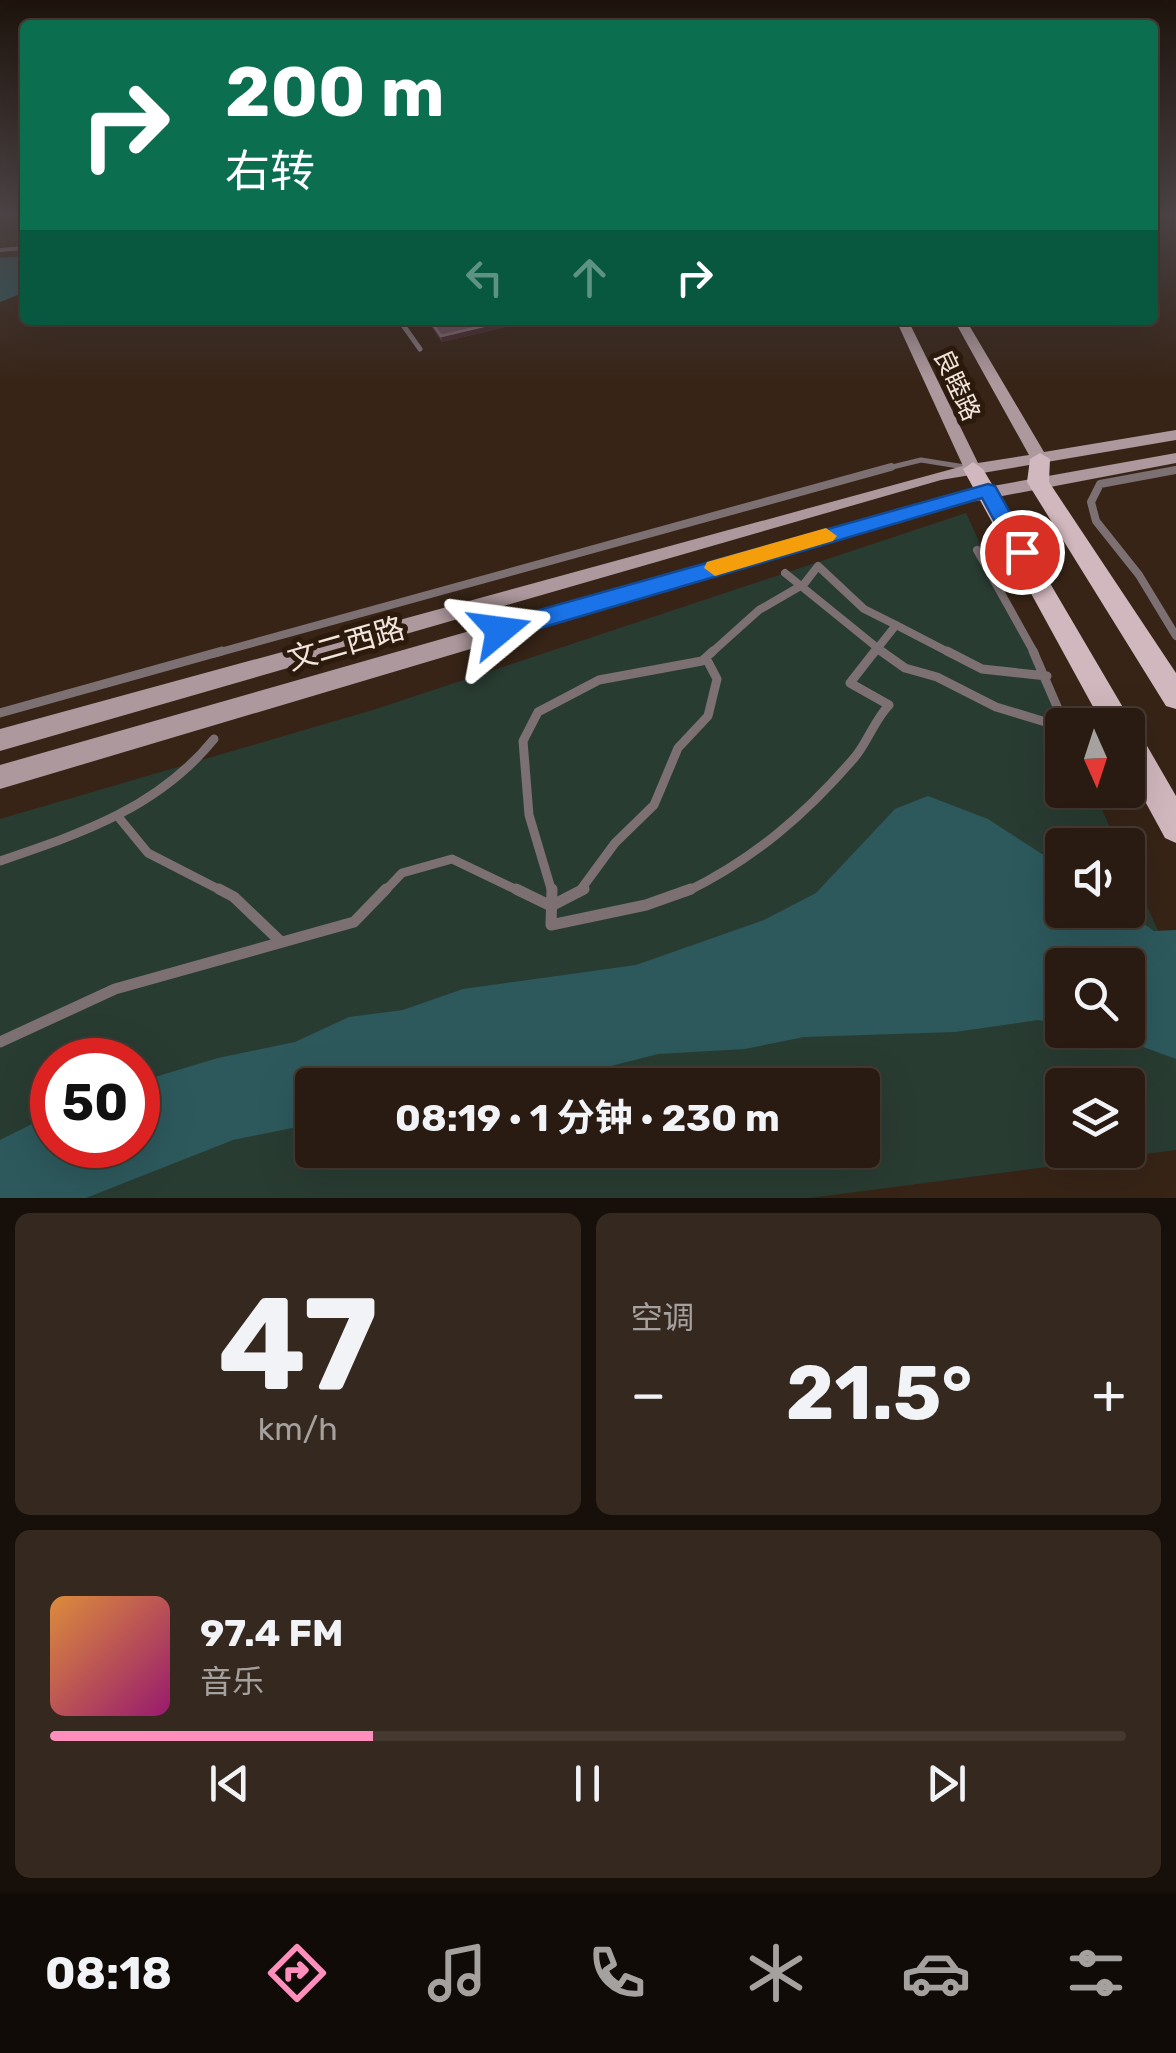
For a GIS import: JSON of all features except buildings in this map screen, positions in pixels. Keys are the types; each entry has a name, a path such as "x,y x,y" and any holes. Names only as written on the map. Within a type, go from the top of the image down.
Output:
{"main road":[{"name":"良睦路","path":"904,325 981,480"},
{"name":"良睦路","path":"963,325 1039,470"},
{"name":"文二西路","path":"0,740 981,480 1039,470 1176,435"},
{"name":"文二西路","path":"1039,470 1176,458"},
{"path":"1039,470 1176,697"},
{"name":"文二西路","path":"0,777 981,480"},
{"path":"981,480 1108,708"},
{"path":"1145,772 1176,828"}],"lane":[{"path":"403,325 420,349"},
{"path":"0,713 920,460 981,480"},
{"path":"1176,470 1100,484 1091,502 1096,521 1139,576 1176,636"},
{"path":"977,550 1047,676 1058,708"},
{"path":"896,625 850,683 889,705 870,724 860,752 796,819 740,868 629,914 550,925 552,884 529,815 523,742 538,712 599,680 706,658 759,610 800,586 818,566 864,609 896,625 982,669 1047,676"},
{"path":"786,573 905,668 937,677 996,708 1045,721"},
{"path":"551,906 582,890 615,843 654,805 678,748 708,716 717,679 706,658"},
{"path":"0,861 120,819 172,783 214,739"},
{"path":"120,819 148,853 234,897 280,941"},
{"path":"0,1042 115,988 354,922 402,873 452,859 551,906"}],"green space":[{"path":"966,513 1055,708 1045,708 1045,808 1101,808 1110,828 1045,828 1045,928 1145,928 1145,902 1176,970 1176,1150 1145,1154 1145,1068 1045,1068 1045,1167 810,1198 0,1198 0,819 376,709"}],"water":[{"path":"0,272 20,272 20,294 0,302"},
{"path":"928,796 988,819 1045,856 1045,928 1145,928 1145,925 1154,931 1176,930 1176,1059 1145,1048 1145,948 1045,948 1045,1021 955,1032 804,1037 745,1049 658,1054 603,1068 295,1068 295,1127 233,1140 86,1198 0,1198 0,1140 30,1125 30,1168 160,1168 160,1075 295,1042 349,1017 403,1010 463,989 636,965 764,920 816,893 895,809"}],"slow traffic":[{"path":"715,568 826,536"}],"route":[{"path":"500,630 988,490 1022,552"}]}
